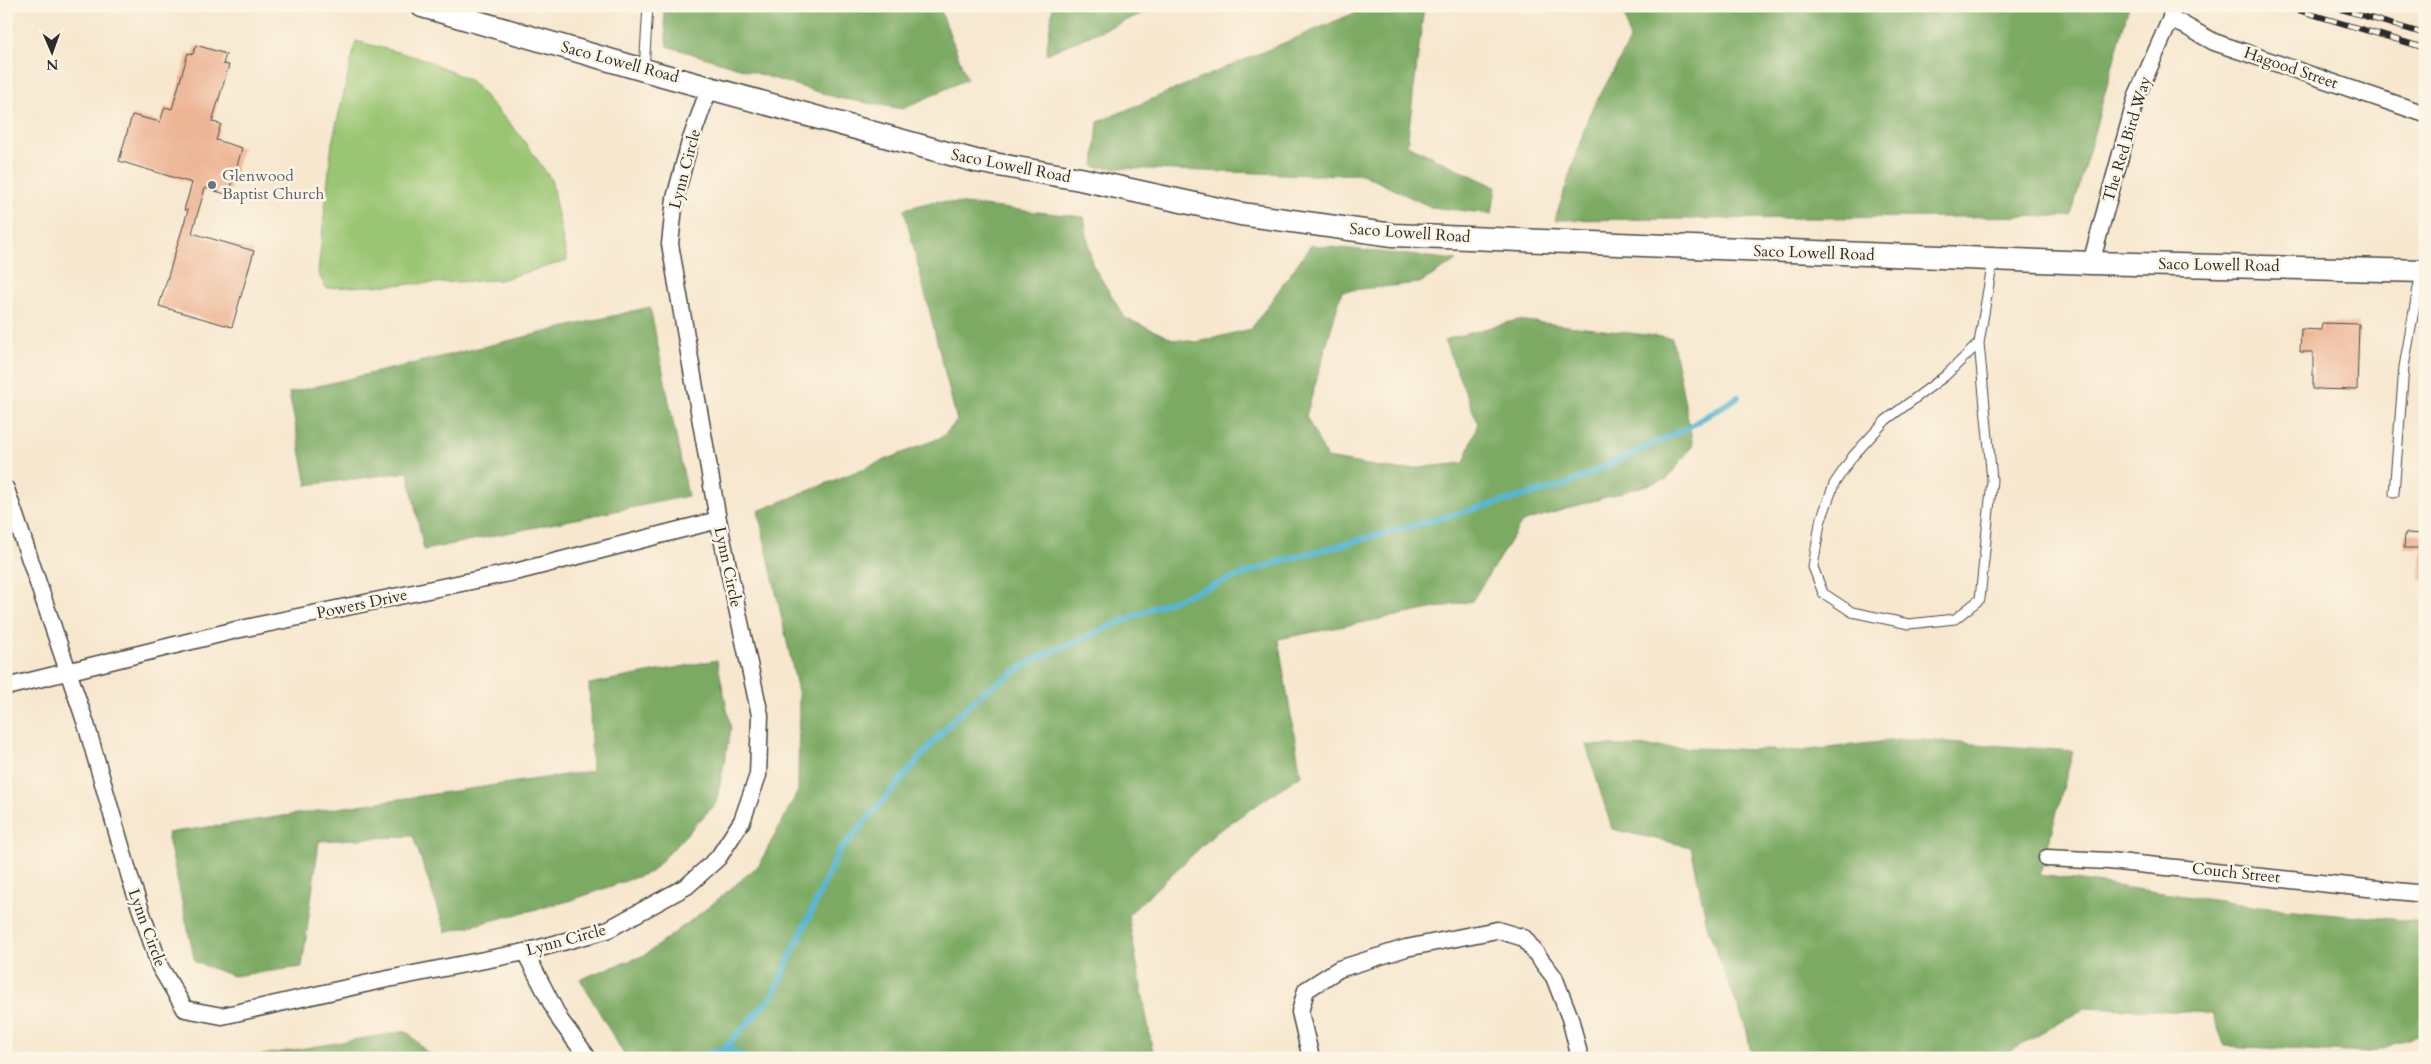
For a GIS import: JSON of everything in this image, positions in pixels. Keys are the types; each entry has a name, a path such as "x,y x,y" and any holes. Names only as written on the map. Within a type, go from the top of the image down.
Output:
{"street":[{"name":"Saco Lowell Road","path":"422,6 644,70 710,86 976,160 1080,179 1240,214 1393,235 1993,260 2423,271"},
{"name":"Hagood Street","path":"2172,12 2214,42 2425,114"},
{"name":"The Red Bird Way","path":"2091,263 2137,95 2172,12"},
{"name":"Lynn Circle","path":"6,489 86,724 131,881 160,967 185,1009 222,1016 378,981 525,952 607,930 687,886 718,858 742,821 758,775 760,715 718,520 670,244 674,198 690,142 710,86"},
{"name":"Powers Drive","path":"6,687 236,630 519,571 718,520"},
{"name":"Couch Street","path":"2047,858 2128,862 2425,894"},
{"path":"1312,1058 1300,1012 1306,990 1339,969 1406,948 1497,930 1524,938 1554,977 1570,1018 1580,1058"},
{"path":"525,952 560,1020 588,1058"}],"lane":[{"path":"644,70 648,6"},
{"path":"1979,343 1945,376 1886,420 1852,456 1834,484 1820,523 1813,567 1823,593 1852,612 1910,624 1955,619 1980,599 1992,480 1979,343 1993,260"},
{"path":"2394,493 2404,367 2423,271"}],"green space":[{"path":"663,6 939,6 967,79 903,109 838,98 667,46"},
{"path":"1053,6 1160,6 1046,54"},
{"path":"1371,6 1424,6 1407,145 1496,187 1492,214 1431,207 1362,174 1312,175 1094,167 1098,122"},
{"path":"1623,6 2129,6 2071,216 1555,220 1589,115 1630,41"},
{"path":"356,41 424,59 471,81 519,134 551,179 567,261 499,280 326,288 318,273 332,143"},
{"path":"936,201 1084,217 1092,264 1125,318 1173,339 1197,342 1251,329 1311,245 1457,260 1420,283 1342,291 1306,416 1327,458 1398,470 1464,463 1478,423 1444,340 1517,320 1672,338 1693,445 1667,479 1522,522 1472,601 1278,639 1301,775 1217,832 1128,915 1154,1058 626,1058 580,979 645,955 710,906 759,865 798,791 799,696 758,511 942,437 957,421 904,209"},
{"path":"650,307 688,496 424,550 408,472 307,485 289,393"},
{"path":"717,660 731,729 716,803 651,872 569,901 446,932 413,836 319,841 302,967 233,976 195,962 167,833 592,771 589,684"},
{"path":"1906,739 2073,751 2040,875 2260,907 2425,922 2425,1033 2368,1053 2225,1046 2212,1013 2087,1007 1999,1058 1752,1058 1746,1028 1708,929 1691,847 1612,829 1586,745 1801,751"},
{"path":"407,1031 432,1058 246,1058"}],"building":[{"name":"Glenwood Baptist Church","path":"196,45 226,54 223,64 229,65 212,122 221,124 216,140 242,148 229,195 205,188 192,233 254,251 232,327 159,306 188,210 184,210 192,183 119,161 132,115 160,122 165,107 172,109 188,53 193,54"},
{"path":"2322,323 2359,324 2357,390 2313,389 2313,352 2300,352 2301,329 2321,330"},
{"path":"2405,533 2425,534 2425,580 2420,580 2422,548 2404,548"}],"waterway":[{"path":"695,1058 726,1047 773,995 838,853 951,722 983,692 1035,659 1160,605 1277,562 1568,484 1687,428 1738,397"},
{"path":"726,1047 746,1058"}],"railway":[{"path":"2284,6 2425,48"},
{"path":"2330,6 2425,34"}],"place":[{"name":"Glenwood Baptist Church","path":"212,185"}]}
